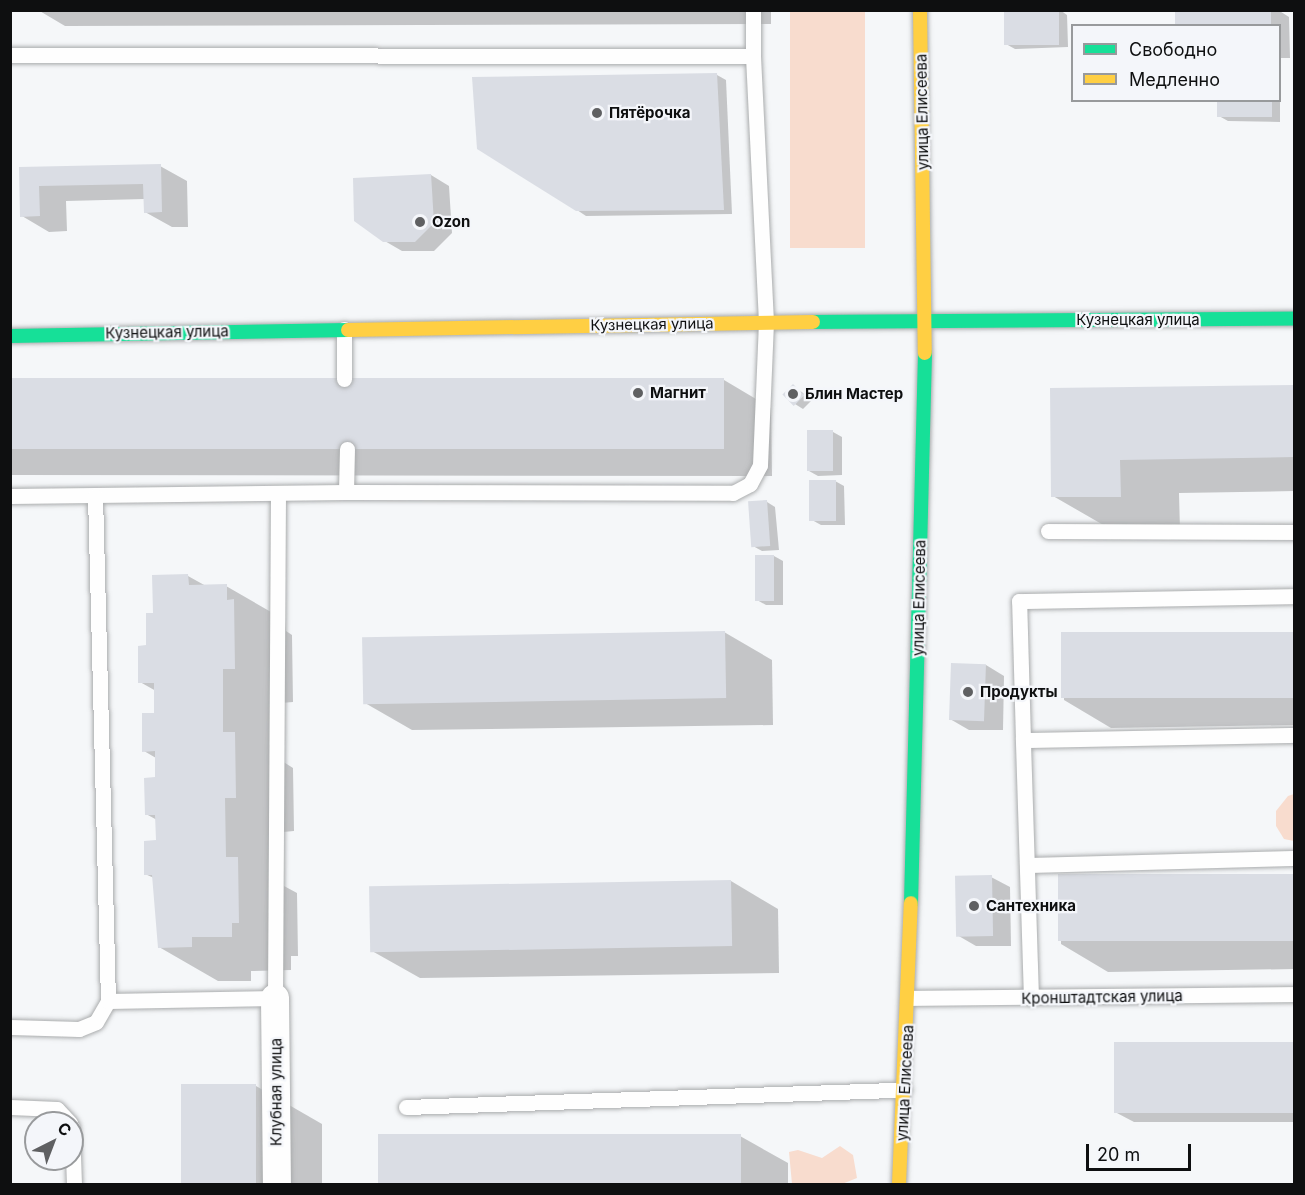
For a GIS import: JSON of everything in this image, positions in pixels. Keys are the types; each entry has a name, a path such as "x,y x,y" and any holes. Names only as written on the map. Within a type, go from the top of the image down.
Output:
{"street":[{"name":"улица Елисеева","path":"899,1185 909,998 926,320 920,10"},
{"name":"Кузнецкая улица","path":"10,336 766,322 1294,319"},
{"name":"Клубная улица","path":"275,999 277,1185"}],"lane":[{"path":"10,496 345,492 733,493 750,484 760,465 766,322 753,56 753,10"},
{"path":"10,55 753,56"},
{"path":"344,329 344,379"},
{"path":"345,492 347,449"},
{"path":"108,1001 275,999 278,493"},
{"path":"10,1027 79,1029 96,1022 108,1001 95,496"},
{"path":"1048,531 1294,532"},
{"path":"1031,998 1019,601 1294,596"},
{"path":"1023,740 1294,735"},
{"path":"1027,865 1294,858"},
{"name":"Кронштадтская улица","path":"909,998 1294,994"},
{"path":"406,1107 904,1090"},
{"path":"10,1107 57,1109 59,1111"}],"shaded area":[{"path":"790,11 865,11 865,248 790,248"},
{"path":"1294,794 1294,841 1284,839 1276,826 1276,811 1288,796"},
{"path":"840,1146 853,1155 857,1178 842,1184 792,1184 789,1152 798,1150 822,1158"}],"building":[{"path":"1004,10 1059,10 1059,45 1004,45"},
{"path":"1175,10 1271,10 1271,24 1175,24"},
{"name":"Пятёрочка","path":"717,73 724,210 576,211 477,149 472,77"},
{"path":"1217,102 1272,102 1272,117 1217,117"},
{"path":"161,164 162,212 144,213 143,184 39,186 40,216 20,217 19,167"},
{"path":"431,174 434,223 415,242 383,242 354,221 353,178"},
{"path":"10,378 724,378 724,449 10,449"},
{"path":"793,384 804,395 794,406 782,395"},
{"path":"1294,385 1294,457 1120,460 1121,497 1051,497 1050,388"},
{"path":"807,430 833,430 833,471 807,471"},
{"path":"809,480 836,480 836,521 809,521"},
{"path":"767,500 770,546 751,547 748,501"},
{"path":"755,555 774,555 774,601 755,601"},
{"path":"188,574 189,585 227,584 227,600 234,599 235,669 223,669 223,732 235,732 236,798 225,798 226,857 238,857 239,923 232,923 232,937 192,937 192,947 158,948 152,875 144,875 144,841 156,840 155,815 145,815 144,778 155,777 155,751 142,752 142,713 154,713 154,683 138,683 138,646 146,645 146,613 153,613 152,575"},
{"path":"725,631 726,698 363,704 362,637"},
{"path":"1061,632 1294,632 1294,698 1061,698"},
{"name":"Продукты","path":"951,663 986,664 984,721 949,720"},
{"path":"1058,874 1294,874 1294,941 1058,941"},
{"name":"Сантехника","path":"992,875 993,936 956,937 955,876"},
{"path":"731,880 732,946 370,952 369,886"},
{"path":"1114,1042 1294,1042 1294,1113 1114,1113"},
{"path":"181,1084 256,1084 256,1184 181,1184"},
{"path":"378,1134 741,1134 741,1184 378,1184"}],"traffic: fast":[{"path":"813,322 1294,319"},
{"path":"10,336 348,330"},
{"path":"911,903 925,353"}],"traffic: slow":[{"path":"920,10 925,353"},
{"path":"348,330 813,322"},
{"path":"899,1184 911,903"}],"place":[{"name":"Пятёрочка","path":"597,113"},
{"name":"Ozon","path":"420,222"},
{"name":"Магнит","path":"638,393"},
{"name":"Блин Мастер","path":"793,394"},
{"name":"Продукты","path":"968,692"},
{"name":"Сантехника","path":"974,906"}]}
